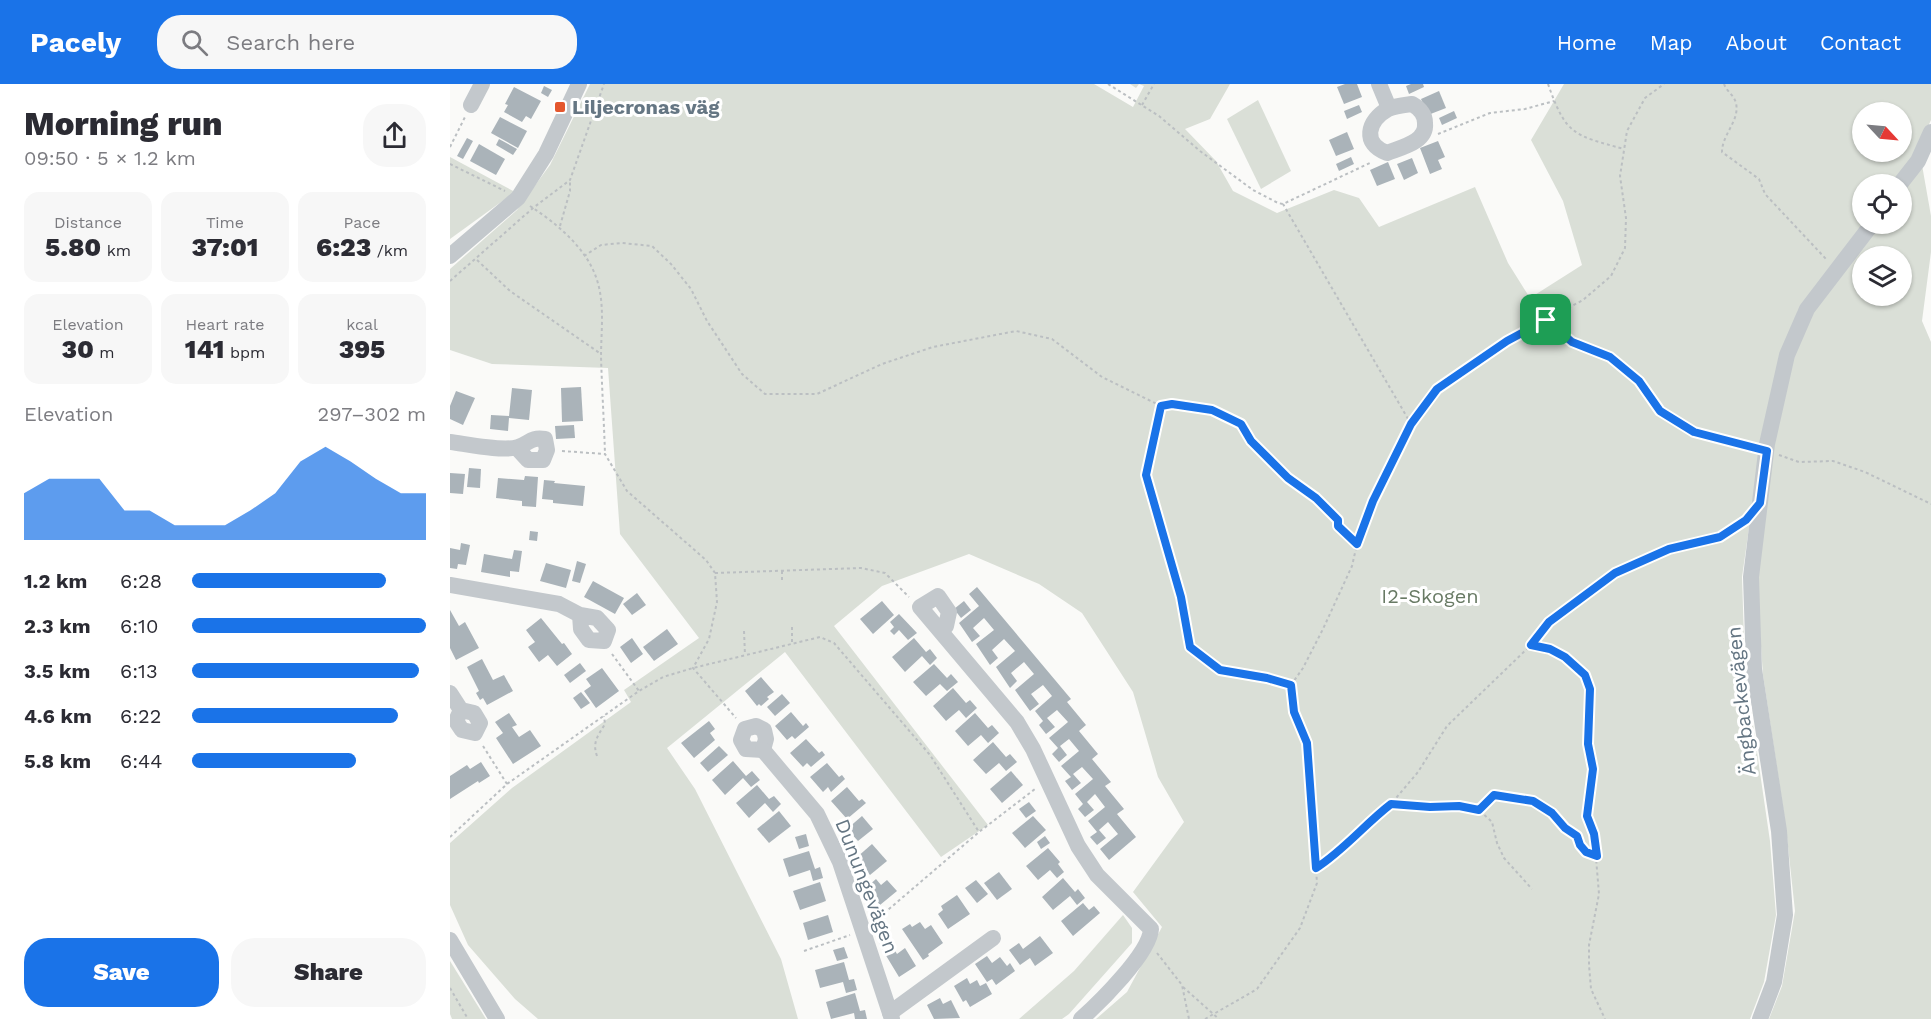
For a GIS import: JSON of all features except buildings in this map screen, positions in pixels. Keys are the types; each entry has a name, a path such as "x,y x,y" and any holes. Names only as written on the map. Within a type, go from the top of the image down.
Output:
{"street":[{"path":"471,105 482,84"},
{"path":"450,256 518,198 546,154 579,84"},
{"path":"1379,84 1389,108"},
{"path":"1412,104 1418,107 1425,117 1425,132 1421,138 1387,153 1377,148 1370,137 1375,121 1389,108 1412,104"},
{"path":"1908,174 1918,161 1931,132"},
{"name":"Ängbackevägen","path":"1760,1019 1774,982 1785,915 1779,831 1754,669 1751,577 1760,503 1767,451 1787,355 1807,309 1864,234"},
{"path":"450,442 482,447 517,448 534,438 545,439 547,450"},
{"path":"450,585 560,604 579,615 597,618 608,630 604,641"},
{"path":"920,608 1017,722 1033,748 1078,846 1097,875 1150,929 1151,933 1145,945 1126,973 1081,1019"},
{"path":"450,693 461,710 474,713 480,723 475,733"},
{"name":"Dunungevägen","path":"745,729 756,726 764,730 766,739 763,750 817,814 840,862 891,1016"},
{"path":"891,1016 993,938"},
{"path":"450,940 497,1019"}],"path":[{"path":"560,226 570,191 570,180 604,84"},
{"path":"1108,84 1159,117 1253,190 1283,204 1411,424"},
{"path":"1142,105 1154,84"},
{"path":"1548,84 1561,117 1570,129 1592,140 1624,150"},
{"path":"1205,1019 1257,989 1300,928 1317,883 1307,743 1294,712 1291,685 1303,668 1348,577 1373,501 1411,424 1437,389 1507,341 1583,300 1611,276 1625,248 1626,218 1620,176 1627,131 1645,98 1664,84"},
{"path":"1724,84 1727,92 1734,96 1737,106 1734,120 1722,142 1722,152 1759,179 1765,194 1812,246 1837,269"},
{"path":"1421,138 1433,136 1490,113 1525,109 1554,101"},
{"path":"450,147 471,105"},
{"path":"580,110 592,116"},
{"path":"1283,204 1387,153"},
{"path":"450,164 518,198 560,226 584,256 597,280 603,332 601,354 605,454 627,491 706,560 715,573 717,602 709,639 693,668"},
{"path":"450,281 533,208 570,180"},
{"path":"584,256 601,246 612,244 652,246 671,264 691,289 707,321 742,374 765,394 817,394 882,364 933,347 1016,331 1052,339 1102,377 1161,406 1172,404 1212,410 1241,424 1251,441 1288,478 1316,498 1338,520 1338,526 1357,544"},
{"path":"477,259 510,291 601,354"},
{"path":"1546,320 1572,342 1610,357 1639,381 1660,411 1694,432 1799,462 1833,460 1865,472 1931,504"},
{"path":"1161,406 1146,475 1181,597 1190,647 1220,670 1267,678 1291,685"},
{"path":"547,450 605,454"},
{"path":"1316,868 1329,860 1368,822 1391,804 1418,772 1447,726 1531,645 1549,622 1615,573 1669,549 1720,537 1746,520 1760,503"},
{"path":"715,573 861,568 885,573 920,608"},
{"path":"782,571 782,583"},
{"path":"792,627 792,644"},
{"path":"744,631 745,655"},
{"path":"450,837 507,784 639,691 663,677 820,637 834,643 930,755 979,832"},
{"path":"604,641 639,691"},
{"path":"1531,645 1550,649 1565,657 1585,675 1590,689 1588,744 1593,769 1587,816 1594,834 1599,894 1589,945 1589,965 1591,989 1605,1019"},
{"path":"693,668 745,729"},
{"path":"597,756 594,747 595,739 605,724 604,716"},
{"path":"475,733 507,784"},
{"path":"804,951 864,931 979,832 1047,779"},
{"path":"1479,810 1494,795 1533,801 1552,813 1565,828 1577,836 1586,852 1597,856"},
{"path":"1391,804 1430,807 1459,806 1479,810 1492,822 1497,843 1504,858 1532,889"},
{"path":"1145,945 1166,964 1182,985 1219,1019"},
{"path":"1182,985 1190,1019"},
{"path":"450,988 468,1019"}],"green space":[{"name":"I2-Skogen","path":"590,84 1094,84 1133,107 1144,86 1139,84 1230,84 1210,119 1185,129 1216,161 1233,191 1277,213 1334,190 1359,198 1379,227 1475,187 1508,263 1530,298 1582,265 1563,201 1531,140 1564,84 1931,84 1931,120 1912,160 1912,102 1852,102 1852,162 1910,162 1901,174 1852,174 1852,234 1855,234 1798,310 1760,451 1742,577 1745,670 1770,841 1776,915 1764,982 1750,1019 1096,1019 1127,992 1162,927 1133,892 1184,822 1158,777 1133,692 1082,613 1039,584 969,554 882,586 834,626 988,825 941,857 785,652 667,748 695,789 781,959 798,1019 538,1019 515,999 468,945 450,905 450,843 512,788 631,702 624,690 699,638 620,534 608,368 492,364 450,350 450,269 517,210 550,165"},
{"path":"1258,100 1291,171 1261,189 1227,119"},
{"path":"450,157 515,192 450,239"},
{"path":"1922,165 1931,216 1931,252 1922,321 1931,342 1931,1019 1769,1019 1782,986 1795,911 1786,828 1763,675 1756,575 1769,457 1791,363 1813,310 1852,258 1852,306 1912,306 1912,246 1861,246 1870,234 1912,234 1912,178"},
{"path":"1123,915 1132,928 1132,943 1069,1014 1062,1019 1019,1019 1074,971"},
{"path":"450,961 486,1019 452,1019 450,1014"}],"place":[{"name":"Liljecronas väg","path":"560,107"}],"route":[{"path":"1546,320 1572,342 1610,357 1639,381 1660,411 1694,432 1767,451 1760,503 1746,520 1720,537 1669,549 1615,573 1549,622 1531,645 1550,649 1565,657 1585,675 1590,689 1588,744 1593,769 1587,816 1594,834 1597,856 1586,852 1577,836 1565,828 1552,813 1533,801 1494,795 1479,810 1459,806 1430,807 1391,804 1368,822 1329,860 1316,868 1307,743 1294,712 1291,685 1267,678 1220,670 1190,647 1181,597 1146,475 1161,406 1172,404 1212,410 1241,424 1251,441 1288,478 1316,498 1338,520 1338,526 1357,544 1373,501 1396,453 1411,424 1437,389 1507,341 1546,320"}]}
